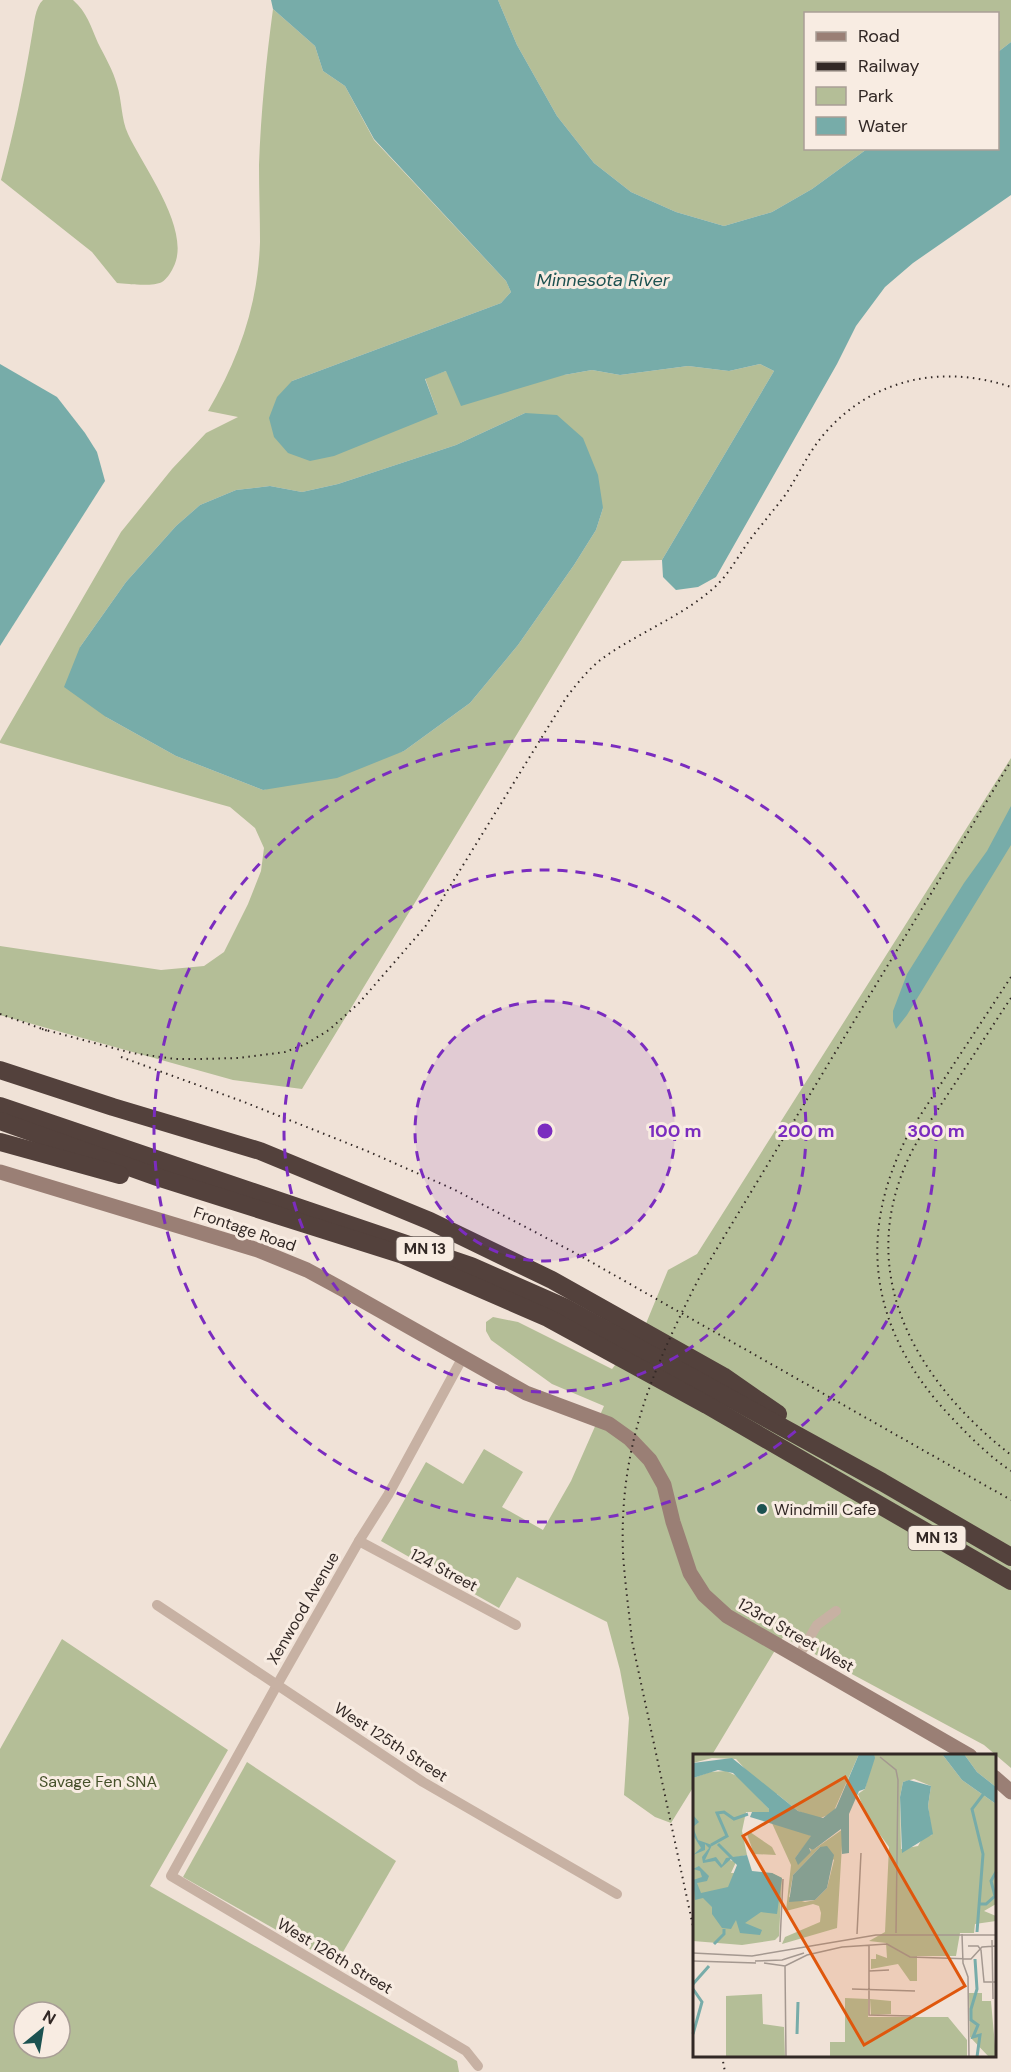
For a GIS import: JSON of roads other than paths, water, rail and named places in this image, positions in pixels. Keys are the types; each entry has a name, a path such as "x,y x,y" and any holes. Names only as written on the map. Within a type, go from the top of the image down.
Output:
{"highway":[{"path":"0,1070 113,1107 261,1151 430,1221 552,1280 723,1376 754,1395 824,1450"},
{"name":"MN 13","path":"0,1106 471,1266 564,1307 824,1450 1011,1557"},
{"name":"MN 13","path":"0,1121 160,1178 403,1254 548,1318 707,1405 1011,1581"},
{"path":"0,1142 123,1176 208,1193"}],"street":[{"name":"Frontage Road","path":"0,1172 258,1250 307,1270 463,1357"},
{"name":"Xenwood Avenue","path":"171,1876 358,1541 388,1495 463,1357"},
{"name":"123rd Street West","path":"463,1357 526,1393 609,1424 630,1439 650,1460 664,1485 673,1522 690,1573 704,1595 727,1616 968,1754"},
{"name":"124 Street","path":"358,1541 516,1625"},
{"name":"West 125th Street","path":"156,1605 423,1782 617,1894"},
{"path":"798,1657 817,1625 836,1611"},
{"path":"996,1779 1011,1792"},
{"name":"West 126th Street","path":"171,1876 466,2051 478,2066"}],"water":[{"name":"Minnesota River","path":"271,0 498,0 517,45 557,116 594,163 631,192 676,212 724,226 772,212 812,189 866,150 999,150 999,51 1011,42 1011,195 913,263 885,287 856,326 837,364 716,577 698,587 676,590 663,577 662,560 774,371 760,364 729,371 688,366 620,375 592,370 564,375 461,406 446,371 425,379 438,414 334,456 310,461 288,453 274,437 269,418 277,397 292,381 501,303 511,292 506,281 374,139 345,86 323,71 315,46 273,9"},
{"path":"0,364 57,397 97,452 105,481 0,646"},
{"path":"525,413 557,415 583,438 598,475 603,508 596,530 518,645 470,703 404,751 337,778 263,790 176,756 106,717 64,687 80,647 126,582 176,526 200,505 236,490 270,486 302,492 338,484 456,445"},
{"path":"1011,806 1011,845 907,1015 896,1029 893,1011 907,974 964,883 987,851"}],"railway":[{"path":"42,1029 132,1053 175,1059 239,1058 285,1052 306,1044 329,1030 359,1003 425,927 577,683 599,661 613,651 674,616 717,585 786,494 819,440 844,414 865,399 887,388 910,381 935,377 960,377 985,380 1011,387"},
{"path":"693,1926 632,1641 625,1576 623,1515 626,1479 641,1412 666,1347 698,1280 1011,761"},
{"path":"1011,977 910,1131 892,1170 882,1208 877,1246 880,1282 889,1318 904,1353 925,1387 953,1419 1011,1471"},
{"path":"1011,998 910,1155 894,1199 888,1242 892,1283 903,1322 922,1359 947,1394 977,1426 1011,1455"},
{"path":"0,1014 48,1031"},
{"path":"121,1057 244,1102 367,1151 453,1189 577,1254 1011,1500"},
{"path":"722,2057 725,2072"}],"place":[{"name":"Windmill Cafe","path":"762,1509"}],"park label":[{"name":"Savage Fen SNA","path":"98,1781"}]}
